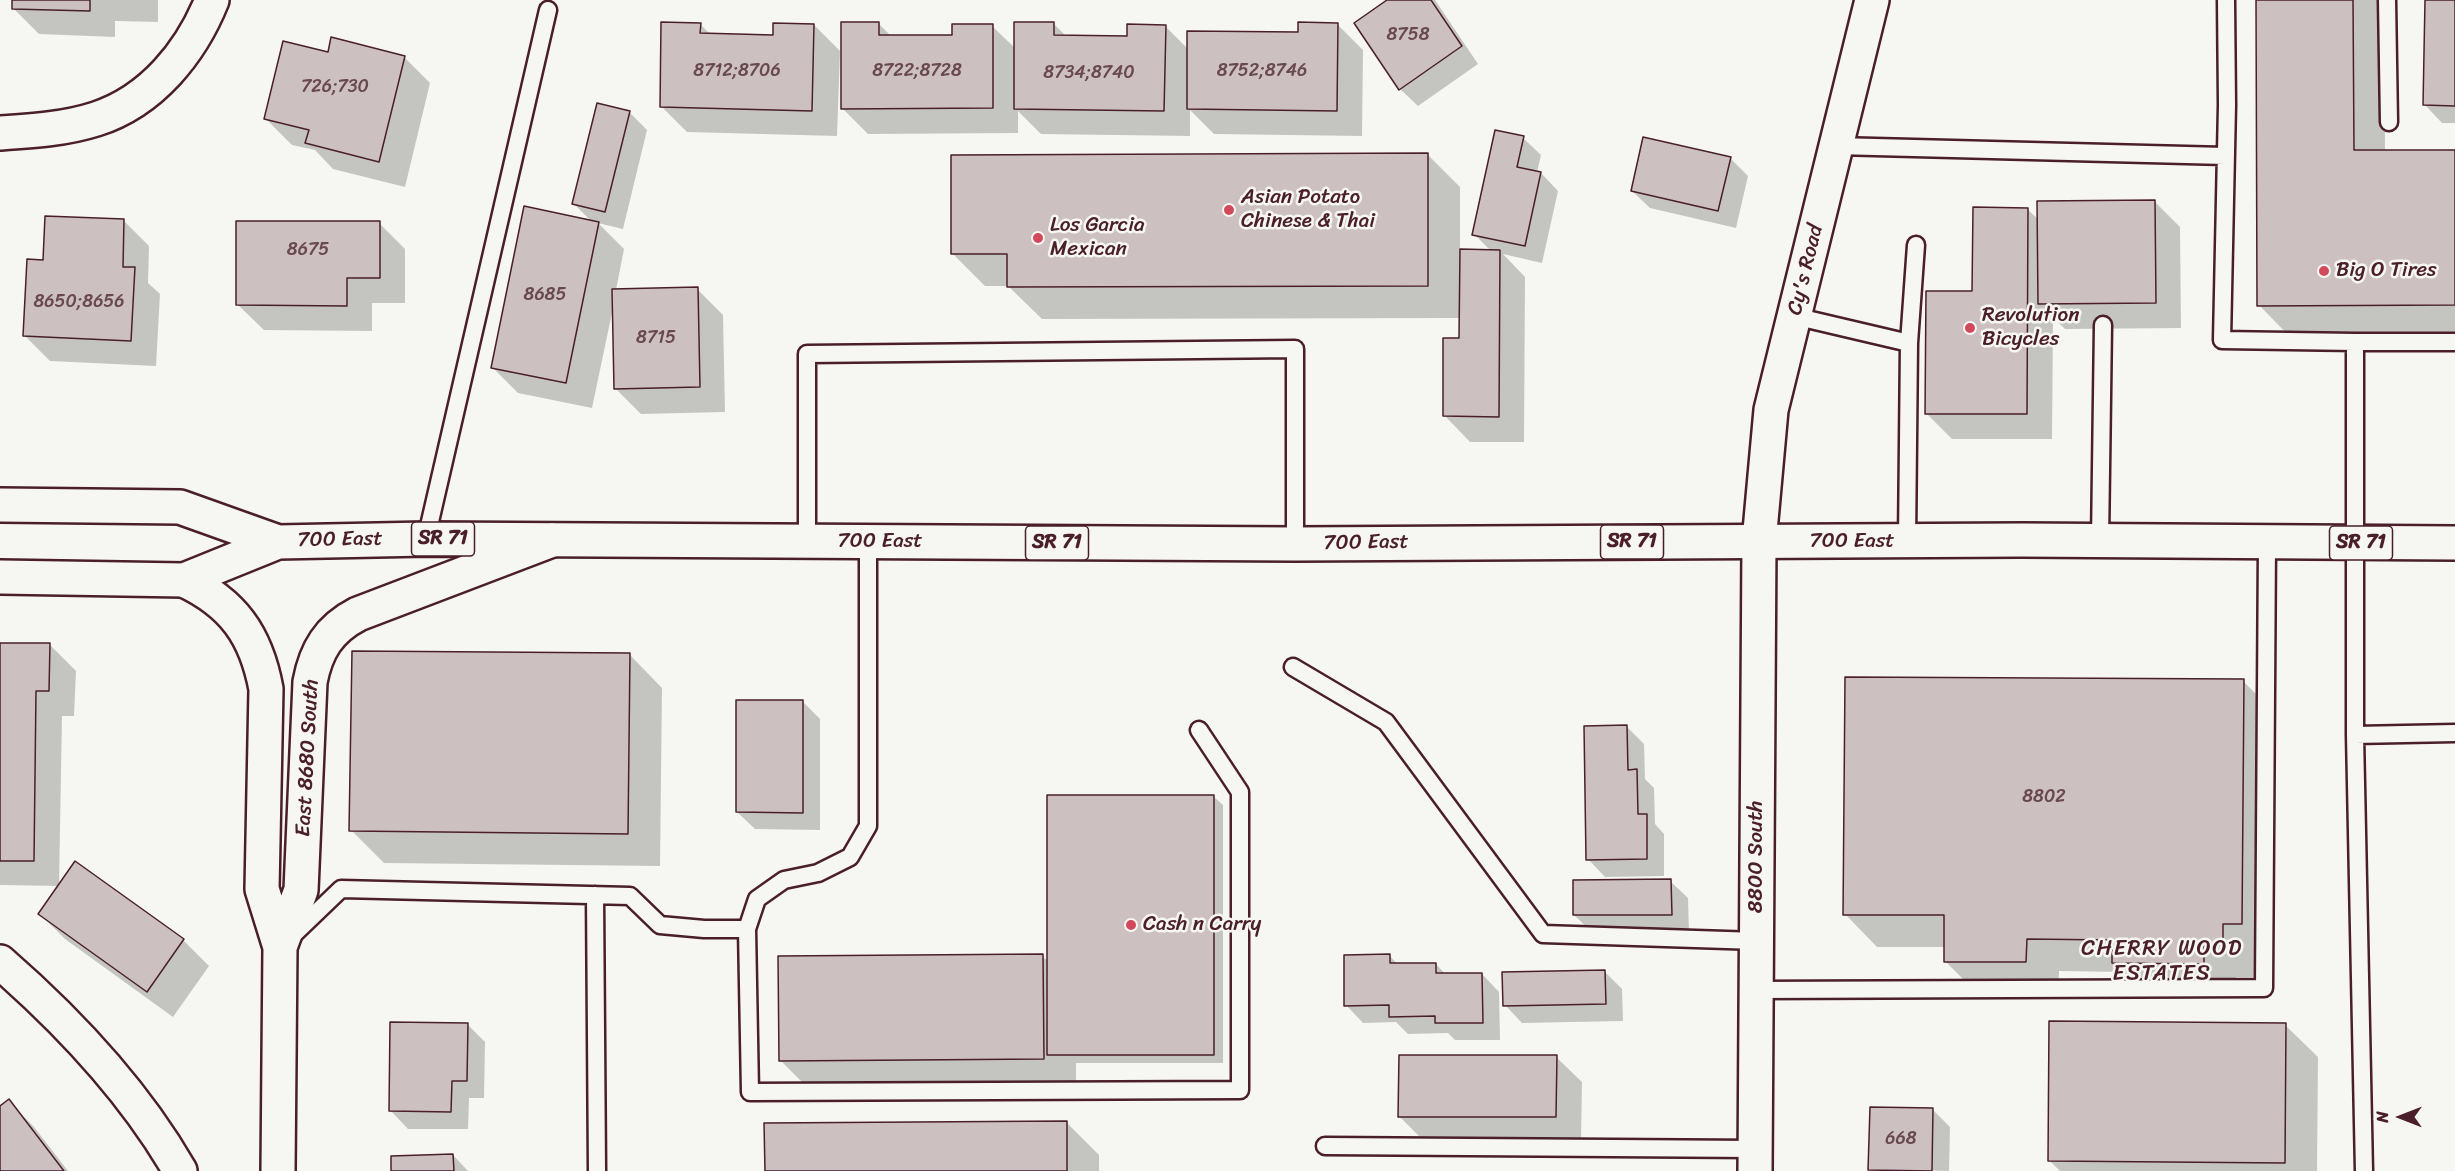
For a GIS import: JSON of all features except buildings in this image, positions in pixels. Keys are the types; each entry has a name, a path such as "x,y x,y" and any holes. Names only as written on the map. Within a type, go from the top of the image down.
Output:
{"street":[{"path":"0,133 69,126 98,119 126,105 170,72 188,47 212,0"},
{"name":"Cy's Road","path":"1759,542 1771,410 1872,0"},
{"name":"700 East","path":"0,505 180,507 278,542"},
{"name":"700 East","path":"0,577 183,579 278,542 426,539 1295,544 1907,541 2455,543"},
{"name":"East 8680 South","path":"280,947 301,890 310,682 320,647 342,622 358,614 552,540"},
{"name":"8800 South","path":"1755,1160 1759,542"},
{"name":"East 8680 South","path":"183,579 202,589 234,614 246,630 262,667 266,689 262,889 280,947 278,1171"},
{"path":"0,963 36,993 95,1053 158,1133 180,1171"}],"lane":[{"path":"2226,0 2222,340 2455,342"},
{"path":"2387,0 2389,122"},
{"path":"426,539 548,10"},
{"path":"1836,146 2225,156"},
{"path":"1907,541 1909,343 1916,245"},
{"path":"1794,316 1909,343"},
{"path":"2100,541 2103,326"},
{"path":"2355,342 2355,735 2364,1171"},
{"path":"807,542 807,354 1295,349 1295,544"},
{"path":"868,542 868,826 850,857 818,873 784,880 756,899 747,929 750,1092 1240,1090 1240,792 1199,730"},
{"path":"1756,990 2264,988 2267,543"},
{"path":"1293,667 1386,722 1543,934 1757,941"},
{"path":"2355,735 2455,734"},
{"path":"280,947 341,889 630,896 660,925 704,929 747,929"},
{"path":"595,895 597,1171"},
{"path":"1325,1146 1755,1160"}],"place":[{"name":"Asian Potato Chinese & Thai","path":"1229,210"},
{"name":"Los Garcia Mexican","path":"1038,238"},
{"name":"Big O Tires","path":"2324,271"},
{"name":"Revolution Bicycles","path":"1970,328"},
{"name":"Cash n Carry","path":"1131,925"}],"district":[{"name":"CHERRY WOOD ESTATES","path":"2162,962"}]}
